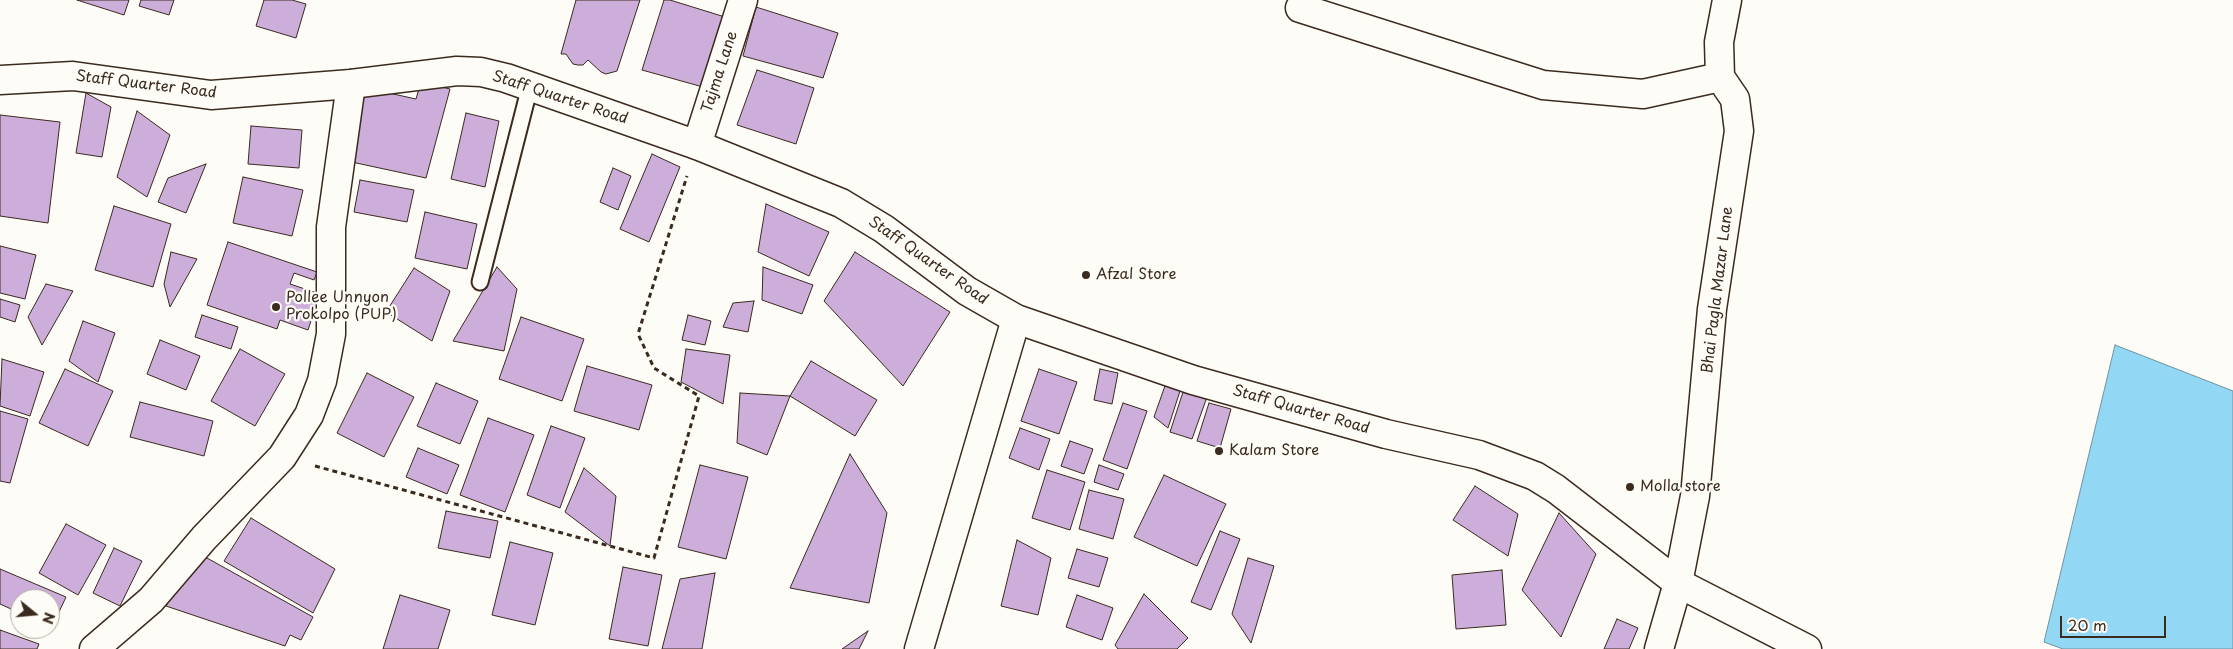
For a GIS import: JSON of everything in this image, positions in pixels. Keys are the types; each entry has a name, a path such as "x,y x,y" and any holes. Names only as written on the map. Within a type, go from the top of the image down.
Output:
{"street":[{"name":"Tajma Lane","path":"697,145 743,0"},
{"path":"1300,8 1543,85 1643,94 1720,77 1719,42 1727,0"},
{"name":"Staff Quarter Road","path":"0,80 73,76 212,95 352,84 457,71 480,72 530,86 697,145 841,203 884,229 967,291 1016,319 1193,380 1386,434 1479,455 1535,476 1556,489 1678,583 1806,649"},
{"name":"Bhai Pagla Mazar Lane","path":"1659,649 1678,583 1695,496 1712,309 1739,131 1735,99 1720,77"},
{"path":"94,649 151,600 204,538 282,458 309,415 322,381 331,334 331,226 352,84"},
{"path":"919,649 1016,319"}],"lane":[{"path":"480,282 530,86"}],"path":[{"path":"282,458 654,558 699,396 654,368 638,334 697,145"}],"water":[{"path":"2115,345 2233,391 2233,649 2063,649 2044,642"}],"building":[{"path":"77,0 129,0 124,15"},
{"path":"141,0 174,0 169,15 139,6"},
{"path":"264,0 292,0 306,4 296,38 256,26"},
{"path":"576,0 640,0 617,71 606,74 588,60 583,65 573,64 566,54 561,54"},
{"path":"664,0 670,0 725,17 703,87 642,70"},
{"path":"756,7 838,33 823,78 743,56"},
{"path":"757,70 814,88 796,144 737,125"},
{"path":"421,82 450,89 426,178 347,161 366,88 416,99"},
{"path":"86,93 111,107 102,157 76,153"},
{"path":"137,111 170,135 147,197 117,177"},
{"path":"466,113 499,121 485,187 451,179"},
{"path":"0,115 60,122 48,223 0,216"},
{"path":"251,126 302,130 299,168 248,164"},
{"path":"652,154 680,167 649,242 620,229"},
{"path":"206,164 186,213 158,202 168,178"},
{"path":"613,168 631,176 618,210 600,202"},
{"path":"243,177 303,190 292,236 233,223"},
{"path":"360,180 414,190 407,222 354,212"},
{"path":"766,204 829,232 809,276 758,252"},
{"path":"114,206 171,224 153,287 95,270"},
{"path":"425,212 477,224 467,269 415,258"},
{"path":"228,242 317,272 314,280 294,273 290,284 320,294 308,330 280,320 277,329 207,305"},
{"path":"0,246 36,255 25,299 0,293"},
{"path":"171,252 197,259 170,307 164,284"},
{"path":"855,252 950,312 903,386 824,301"},
{"path":"497,267 517,289 504,351 453,341"},
{"path":"763,267 813,285 802,314 762,300"},
{"path":"414,268 450,291 432,341 386,312"},
{"path":"46,284 73,291 42,345 28,317"},
{"path":"0,299 20,305 15,322 0,317"},
{"path":"754,301 748,332 723,327 733,303"},
{"path":"202,315 238,327 231,349 195,337"},
{"path":"688,315 711,321 705,345 682,340"},
{"path":"521,317 584,339 562,401 499,379"},
{"path":"83,321 115,333 98,382 69,361"},
{"path":"160,340 200,356 186,390 147,374"},
{"path":"240,349 285,374 255,426 211,401"},
{"path":"686,349 730,355 723,404 681,382"},
{"path":"2,359 44,372 30,416 0,406"},
{"path":"811,361 877,400 855,436 790,396"},
{"path":"587,366 652,385 639,430 574,411"},
{"path":"65,369 113,391 88,446 39,423"},
{"path":"1039,369 1077,382 1059,434 1021,421"},
{"path":"1100,369 1118,373 1112,404 1094,400"},
{"path":"367,373 414,397 384,457 337,433"},
{"path":"436,383 478,401 460,444 417,426"},
{"path":"1166,383 1181,388 1168,428 1154,417"},
{"path":"1184,389 1207,397 1192,439 1170,432"},
{"path":"740,393 790,396 767,455 737,443"},
{"path":"140,402 213,421 204,456 130,437"},
{"path":"1123,403 1147,411 1127,469 1103,460"},
{"path":"1209,403 1231,409 1220,448 1197,441"},
{"path":"0,411 28,419 10,483 0,481"},
{"path":"488,418 534,435 505,512 460,495"},
{"path":"551,426 585,438 560,508 527,495"},
{"path":"1020,428 1050,439 1039,470 1009,458"},
{"path":"1070,441 1093,449 1084,474 1061,466"},
{"path":"418,448 459,465 447,494 406,477"},
{"path":"850,454 887,513 869,603 790,588"},
{"path":"700,465 748,477 726,559 678,547"},
{"path":"1099,465 1124,474 1118,490 1094,482"},
{"path":"584,468 616,496 610,546 565,512"},
{"path":"1047,470 1085,482 1070,530 1032,518"},
{"path":"1164,475 1226,504 1197,566 1134,537"},
{"path":"1475,486 1518,514 1508,556 1453,520"},
{"path":"1089,490 1124,499 1113,539 1079,529"},
{"path":"446,511 498,521 490,558 438,548"},
{"path":"1559,513 1596,554 1561,637 1522,590"},
{"path":"251,518 335,569 313,613 224,561"},
{"path":"66,524 106,545 78,595 39,573"},
{"path":"1220,531 1240,539 1211,610 1191,602"},
{"path":"1017,540 1051,558 1038,615 1001,606"},
{"path":"510,542 553,553 535,625 492,615"},
{"path":"114,548 142,561 120,606 93,593"},
{"path":"1077,549 1108,558 1099,587 1068,578"},
{"path":"198,553 313,617 301,640 290,635 285,646 166,606"},
{"path":"1248,558 1274,566 1251,643 1232,614"},
{"path":"623,567 662,575 648,646 609,639"},
{"path":"0,569 47,589 10,589 10,608 0,604"},
{"path":"1502,570 1506,625 1456,629 1452,575"},
{"path":"715,573 702,649 662,649 680,579"},
{"path":"60,594 66,597 60,610"},
{"path":"1144,594 1188,638 1177,649 1118,649 1115,645"},
{"path":"400,595 450,610 438,649 383,649"},
{"path":"1077,595 1113,608 1102,640 1066,627"},
{"path":"1617,619 1638,628 1629,649 1604,649"},
{"path":"0,630 10,634 10,639 25,639 39,644 37,649 0,649"},
{"path":"868,631 859,649 842,649"}],"place":[{"name":"Afzal Store","path":"1086,275"},
{"name":"Pollee Unnyon Prokolpo (PUP)","path":"276,307"},
{"name":"Kalam Store","path":"1219,451"},
{"name":"Molla store","path":"1630,487"}]}
